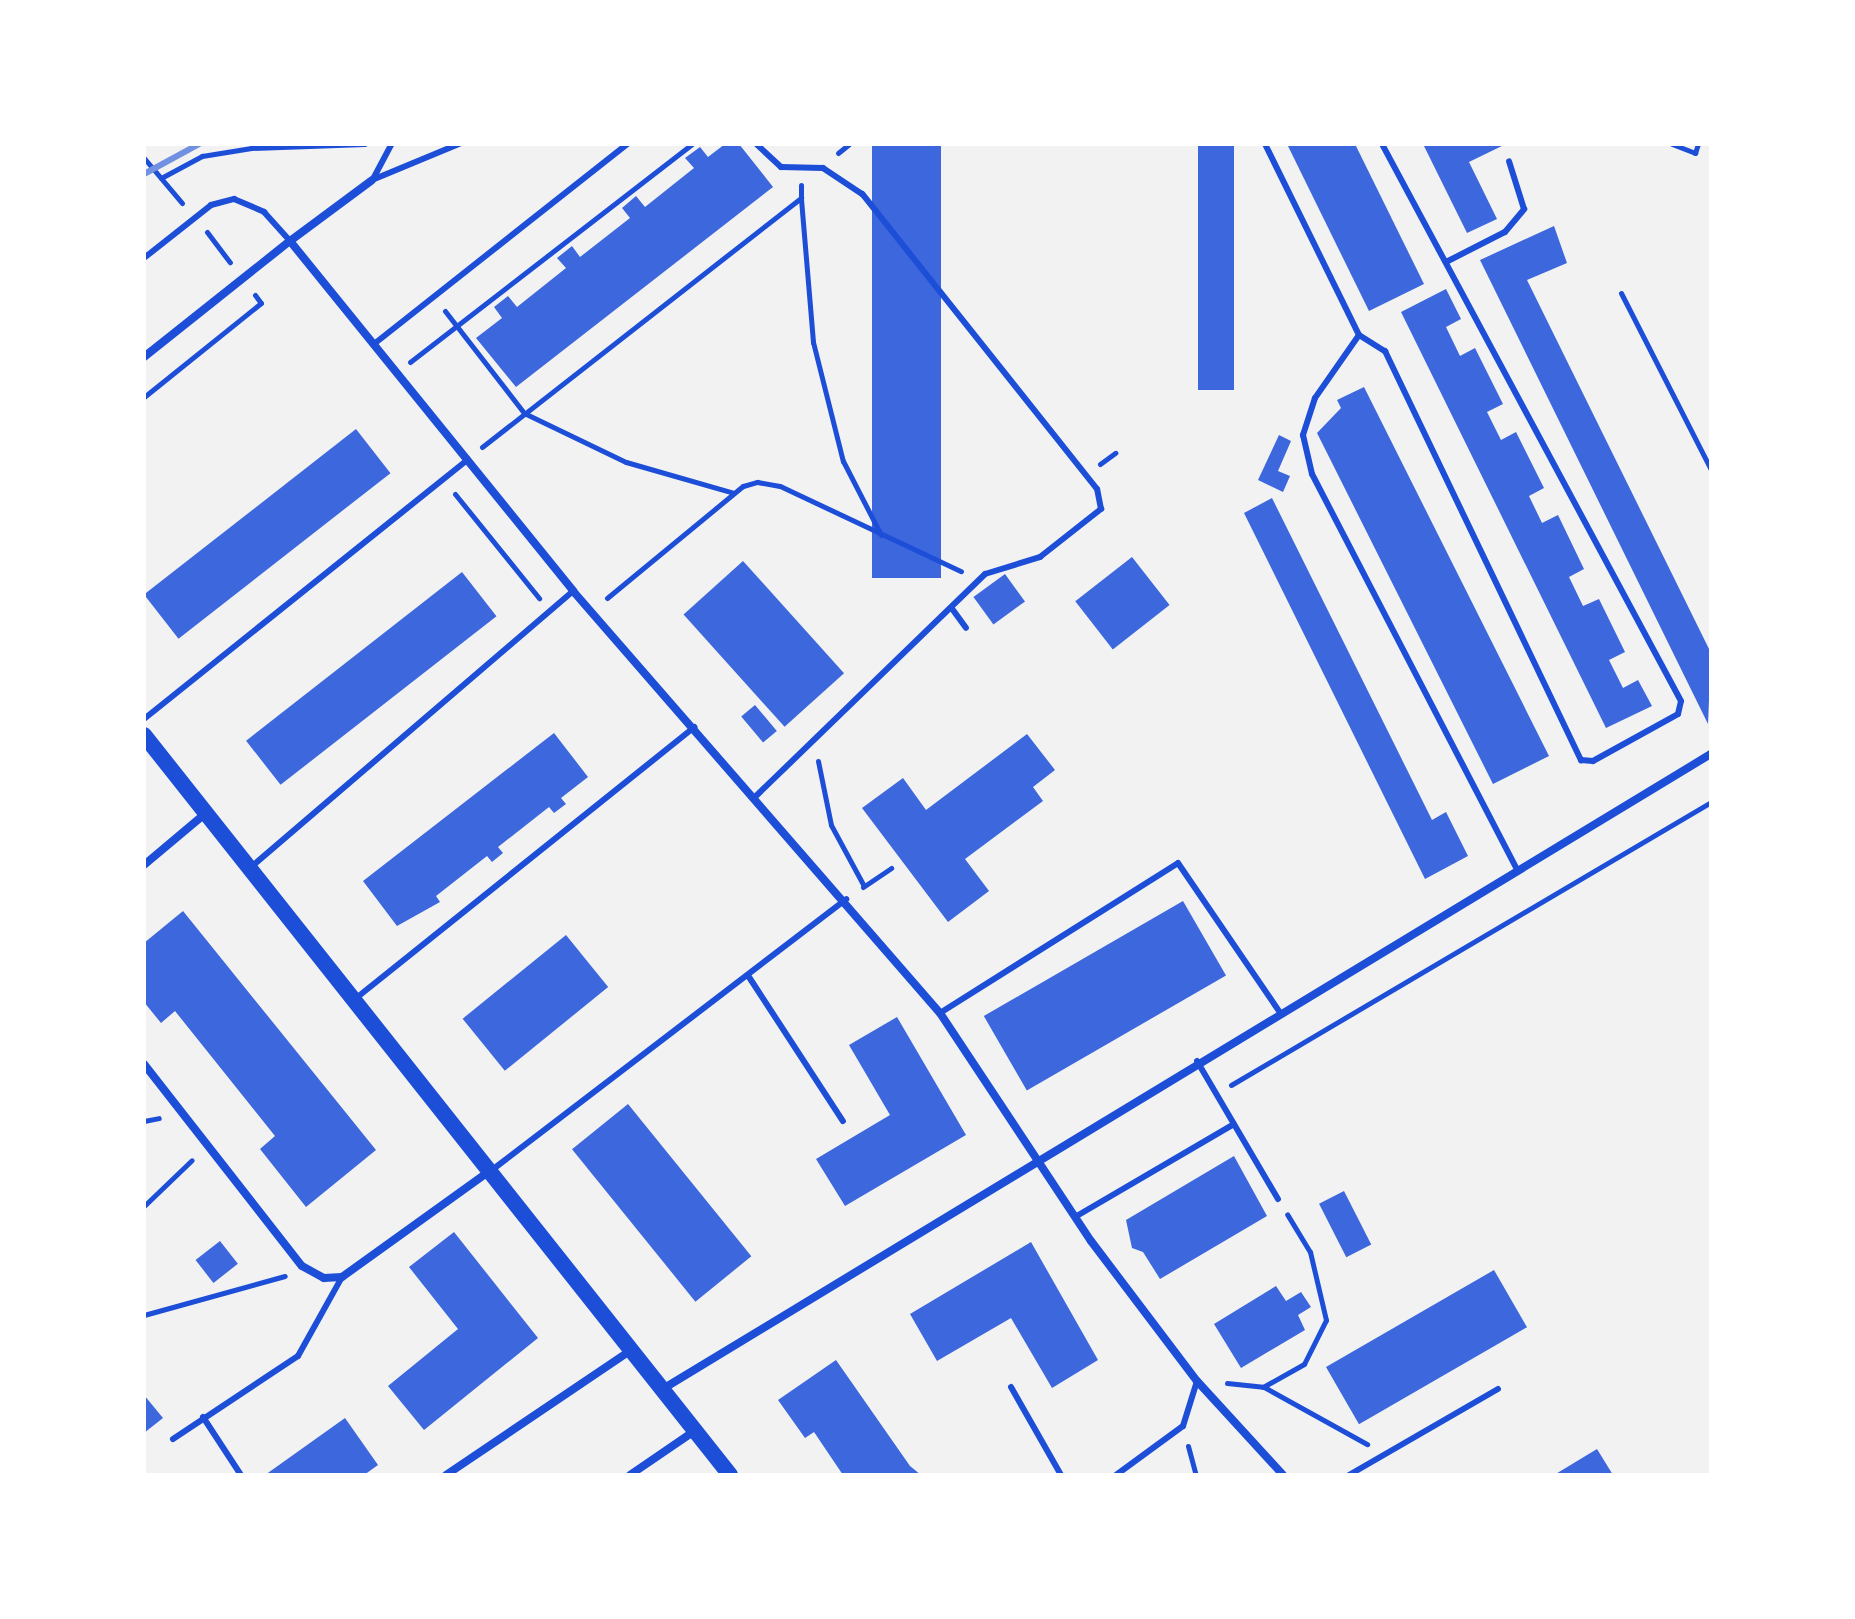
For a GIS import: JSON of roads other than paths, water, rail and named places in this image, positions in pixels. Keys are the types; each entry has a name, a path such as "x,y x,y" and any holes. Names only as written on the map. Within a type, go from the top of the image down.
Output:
{"main road":[{"path":"144,735 666,1387 730,1475"}],"street":[{"path":"144,357 372,180"},
{"path":"290,241 573,591 846,899 940,1013 1075,1217 1197,1381 1283,1475"},
{"path":"666,1387 1034,1158 1711,754"},
{"path":"144,865 206,813"},
{"path":"144,1064 302,1266 324,1278 342,1277 492,1170"},
{"path":"446,1475 634,1347"},
{"path":"630,1475 697,1429"}],"lane":[{"path":"372,180 392,144"},
{"path":"372,180 459,144"},
{"path":"374,344 627,144"},
{"path":"756,144 781,167 823,168 862,194 1097,489 1101,509 1040,557 985,574 953,610 756,796"},
{"path":"1265,144 1359,335 1385,351 1581,760 1593,761 1678,714 1681,701 1382,144"},
{"path":"1446,262 1505,232 1524,209 1509,161"},
{"path":"144,258 195,217 234,199 264,212 290,241"},
{"path":"1359,335 1315,398 1303,435 1312,474 1517,870"},
{"path":"144,719 468,459"},
{"path":"250,868 573,591"},
{"path":"953,610 966,628"},
{"path":"355,999 694,727"},
{"path":"940,1013 1178,863 1279,1011"},
{"path":"492,1170 749,977 846,899"},
{"path":"749,977 843,1121"},
{"path":"1197,1061 1278,1199"},
{"path":"1075,1217 1234,1124"},
{"path":"173,1439 298,1356 342,1277"},
{"path":"1116,1475 1183,1426 1197,1381"},
{"path":"1011,1387 1061,1475"},
{"path":"1349,1475 1498,1389"},
{"path":"203,1417 241,1475"}],"railway":[{"path":"144,174 199,144"}]}
